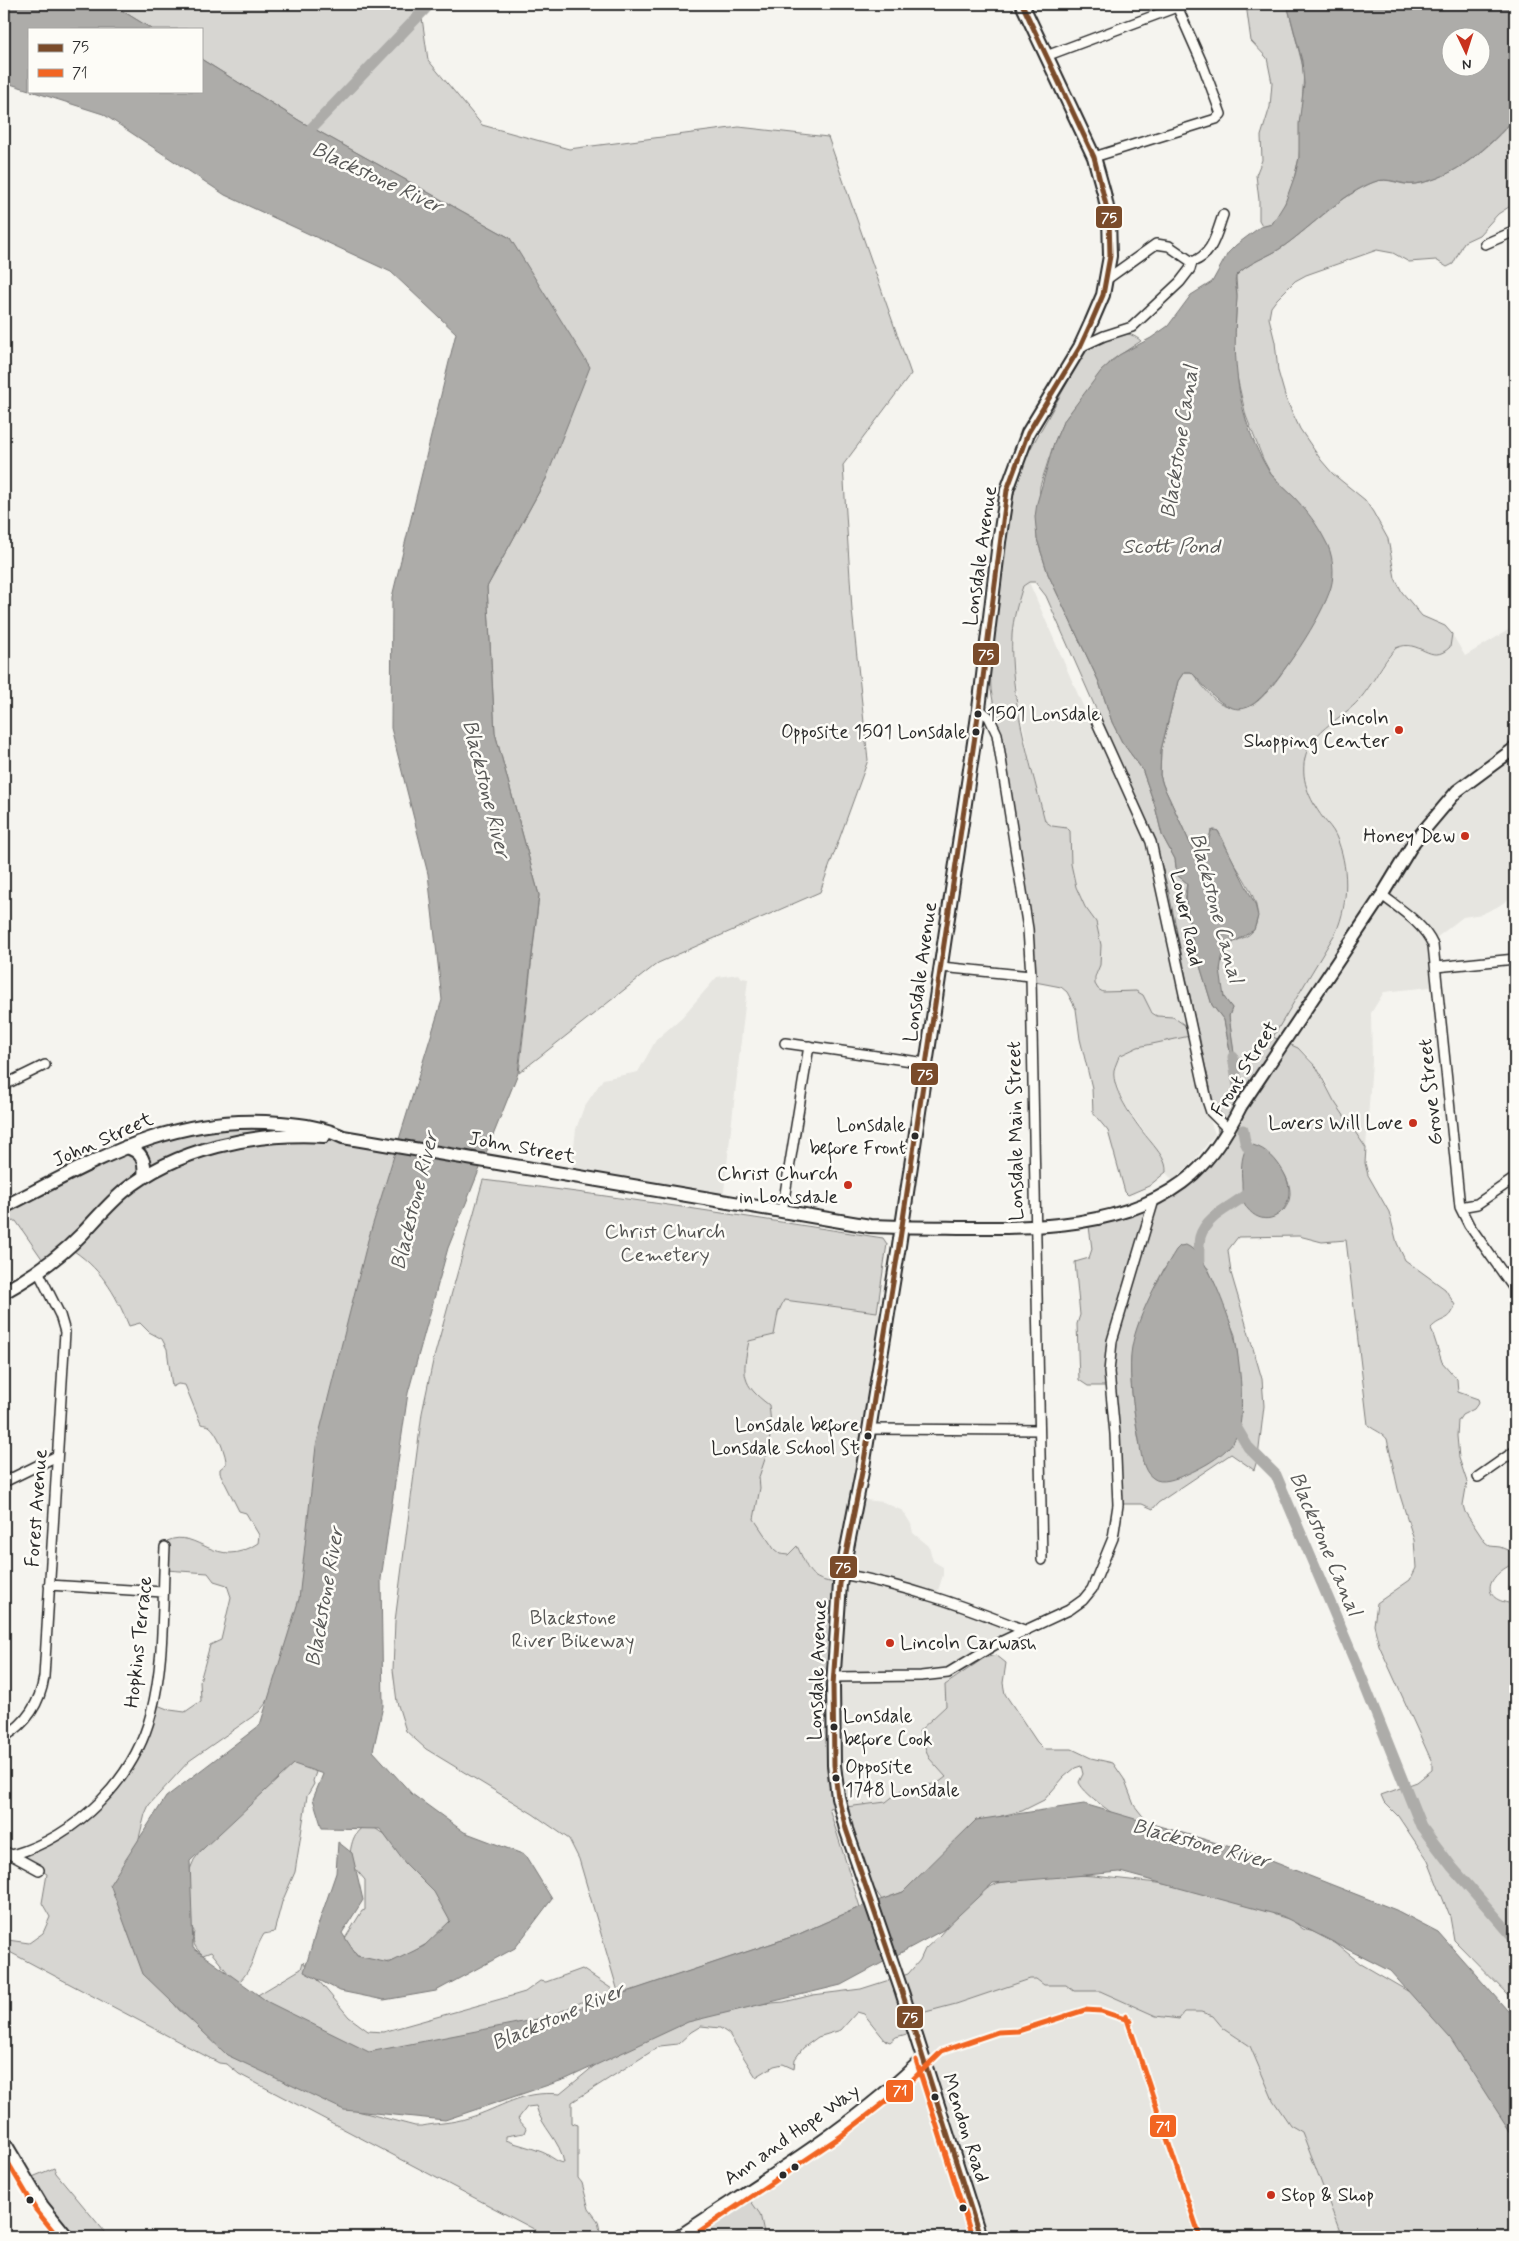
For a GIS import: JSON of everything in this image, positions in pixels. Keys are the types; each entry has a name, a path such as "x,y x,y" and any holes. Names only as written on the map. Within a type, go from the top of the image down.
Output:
{"main road":[{"name":"Lonsdale Avenue","path":"896,1974 846,1829 838,1797 834,1765 833,1677 842,1574 870,1429 902,1227 979,709 998,542 1007,490 1028,433 1080,347 1103,295 1107,279 1110,244 1104,193 1094,157 1022,4"},
{"name":"Front Street","path":"902,1227 1035,1225 1103,1218 1140,1207 1166,1194 1193,1174 1229,1130 1241,1106 1382,896 1406,853 1437,812 1457,791 1515,748"},
{"name":"John Street","path":"4,1207 152,1136 181,1129 259,1121 296,1124 334,1133 343,1138 782,1212 870,1226 902,1227"},
{"path":"228,1143 235,1122"},
{"path":"4,1292 38,1272 82,1234 112,1203 144,1177 176,1161 228,1143 297,1135 343,1138"},
{"path":"126,1147 138,1151 143,1156 144,1177"},
{"name":"Mendon Road","path":"896,1974 980,2237"},
{"name":"Ann and Hope Way","path":"678,2237 836,2130 903,2078 923,2058"},
{"path":"4,2142 34,2195 65,2235"}],"street":[{"path":"1046,56 1176,5 1202,63 1221,114 1216,119 1094,157"},
{"path":"1192,262 1202,259 1212,246 1223,215"},
{"path":"1486,244 1515,231"},
{"path":"1107,279 1156,244 1169,246 1192,262"},
{"path":"1080,347 1104,336 1132,327 1180,282 1190,269 1192,262"},
{"name":"Lonsdale Main Street","path":"979,709 990,718 997,734 1028,929 1042,1560"},
{"name":"Lower Road","path":"1094,716 1151,842 1206,1100 1211,1112 1229,1130"},
{"name":"Grove Street","path":"1382,896 1426,930 1433,945 1460,1207 1469,1225 1515,1290"},
{"path":"1436,967 1515,958"},
{"path":"941,967 1030,976"},
{"path":"786,1043 926,1063"},
{"path":"782,1212 809,1046"},
{"path":"4,1085 45,1065"},
{"path":"1460,1207 1477,1204 1515,1178"},
{"path":"833,1677 921,1676 948,1672 996,1644 1069,1610 1092,1589 1100,1574 1113,1538 1119,1489 1109,1360 1116,1322 1154,1200"},
{"name":"Forest Avenue","path":"4,1737 14,1731 28,1717 41,1696 44,1677 65,1332 60,1315 38,1272"},
{"path":"870,1429 1039,1430"},
{"path":"1478,1477 1515,1451"},
{"path":"4,1482 57,1456"},
{"name":"Hopkins Terrace","path":"8,1853 33,1848 91,1812 134,1755 147,1726 153,1703 159,1656 165,1548"},
{"path":"842,1574 904,1587 971,1609 1024,1630"},
{"path":"49,1585 163,1592"},
{"path":"8,1853 39,1870"},
{"path":"49,2237 65,2235"}],"shaded area":[{"path":"1029,582 1093,729 1144,835 1170,945 1186,1026 1173,1017 1157,1016 1150,1009 1110,992 1103,992 1095,984 1101,956 1101,945 1096,922 1085,907 1076,887 1071,864 1071,836 1060,827 1052,826 1045,821 1029,757 1014,677 1012,635 1014,619 1023,586"},
{"path":"1515,626 1515,895 1482,914 1463,917 1436,938 1438,986 1384,992 1371,1013 1372,1061 1366,1148 1334,1101 1325,1080 1308,1056 1298,1048 1273,1037 1336,932 1346,902 1343,861 1336,835 1315,808 1306,789 1303,771 1306,754 1317,736 1365,693 1396,648 1415,645 1421,649 1452,640 1452,634 1465,656"},
{"path":"739,974 742,978 748,979 723,1200 571,1173 576,1129 584,1107 603,1079 638,1072 656,1040 682,1017 717,977"},
{"path":"1188,1036 1201,1095 1215,1134 1193,1162 1173,1180 1166,1173 1167,1168 1159,1153 1125,1105 1115,1081 1114,1071 1119,1056 1138,1047"},
{"path":"784,1300 885,1313 856,1499 883,1502 903,1511 911,1524 913,1533 929,1546 933,1561 943,1567 943,1575 936,1597 1017,1629 987,1649 984,1658 945,1684 946,1706 919,1731 929,1758 946,1777 938,1783 902,1790 886,1802 846,1807 840,1805 837,1583 822,1582 813,1576 797,1547 788,1555 780,1554 774,1549 754,1519 760,1488 759,1477 769,1447 771,1423 769,1405 753,1393 745,1379 744,1363 749,1341 774,1335 778,1313"},
{"path":"1030,1979 1036,1979 1044,1985 1066,1985 1074,1991 1100,1991 1156,2016 1201,2012 1213,2016 1223,2028 1250,2046 1273,2100 1290,2125 1302,2132 1342,2237 765,2237 760,2214 745,2193 920,2062 914,2015 956,2004"}],"green space":[{"path":"111,4 420,4 428,60 482,125 569,149 739,127 828,137 911,374 843,465 852,610 868,760 820,892 658,963 519,1073 539,895 495,733 487,587 546,479 510,238 300,121 202,60 202,28 150,28"},
{"path":"1246,4 1287,4 1304,71 1299,158 1291,190 1281,212 1272,224 1263,227 1259,220 1256,175 1262,160 1261,136 1270,107 1272,83 1267,58 1251,41"},
{"path":"1515,118 1515,203 1498,214 1479,235 1464,242 1453,264 1447,267 1436,260 1409,262 1393,253 1377,250 1306,275 1295,281 1271,307 1269,318 1275,342 1278,371 1286,399 1300,429 1333,474 1365,500 1373,512 1388,539 1395,578 1402,592 1422,616 1445,626 1452,634 1450,647 1436,654 1412,646 1396,648 1359,700 1315,738 1306,754 1304,771 1307,788 1313,803 1336,836 1345,872 1345,896 1336,932 1273,1037 1298,1048 1317,1068 1334,1101 1366,1148 1365,1163 1368,1175 1389,1212 1397,1243 1405,1260 1445,1289 1455,1305 1448,1317 1431,1328 1442,1362 1457,1379 1458,1392 1478,1399 1479,1402 1474,1409 1462,1415 1458,1421 1459,1458 1467,1482 1463,1505 1465,1512 1485,1542 1490,1546 1500,1547 1515,1553 1515,1563 1498,1574 1490,1586 1495,1598 1503,1602 1515,1604 1515,2002 1454,1940 1450,1917 1428,1861 1398,1816 1384,1802 1381,1795 1417,1782 1432,1770 1432,1762 1379,1645 1374,1625 1377,1603 1410,1580 1416,1568 1414,1540 1398,1489 1387,1439 1368,1425 1346,1240 1322,1242 1299,1236 1238,1237 1228,1250 1231,1273 1262,1379 1264,1406 1258,1457 1254,1470 1231,1454 1158,1503 1153,1509 1142,1504 1119,1504 1109,1386 1088,1386 1079,1380 1077,1324 1080,1315 1075,1262 1089,1258 1092,1249 1088,1219 1129,1209 1192,1173 1219,1139 1199,1034 1138,1047 1119,1056 1114,1070 1114,1079 1121,1098 1133,1118 1162,1156 1166,1168 1166,1172 1149,1186 1128,1195 1125,1192 1108,1131 1093,1113 1092,1088 1080,1039 1076,1009 1067,992 1061,987 1035,982 1026,886 991,690 990,665 1010,512 1017,479 1028,453 1093,337 1110,331 1131,335 1141,341 1112,360 1063,422 1040,486 1037,539 1048,574 1099,682 1112,722 1122,742 1142,769 1155,806 1162,835 1175,859 1177,875 1187,883 1185,894 1193,943 1212,1005 1224,1020 1233,1068 1234,1072 1236,1072 1229,1016 1232,1008 1223,994 1220,965 1223,951 1226,947 1249,935 1254,929 1257,920 1255,902 1247,883 1218,831 1213,830 1211,833 1205,854 1199,856 1195,854 1163,785 1160,775 1161,750 1178,681 1184,672 1191,672 1220,703 1235,708 1250,706 1260,700 1281,674 1326,600 1304,509 1271,474 1246,416 1236,373 1234,353 1236,276 1246,267 1284,246 1339,202 1362,187 1379,180 1410,185 1430,181 1458,168 1483,150","holes":["1029,582 1035,582 1046,596 1157,847 1169,893 1197,1030 1186,1026 1173,1017 1157,1016 1152,1013 1143,995 1136,991 1103,992 1095,984 1095,977 1100,965 1101,945 1096,922 1085,907 1076,887 1071,864 1070,831 1067,828 1052,826 1045,821 1017,705 1012,658 1012,635 1016,610 1023,586","1270,1155 1280,1167 1290,1188 1288,1203 1284,1210","1208,1268 1235,1335 1241,1389 1238,1432 1231,1444 1208,1463 1176,1478 1146,1469 1137,1427 1131,1377 1132,1351 1137,1330 1149,1299 1164,1269"]},
{"path":"236,1122 398,1145 310,1623 270,1698 259,1712 189,1761 149,1805 145,1814 125,1894 127,1930 136,1953 155,1981 179,2010 211,2036 350,2109 415,2126 451,2122 480,2114 523,2097 546,2093 560,2094 622,2043 735,2006 784,2002 813,1995 861,1989 908,1974 920,1960 925,1949 940,1935 961,1910 984,1890 998,1883 1060,1874 1194,1887 1266,1908 1275,1915 1292,1920 1303,1929 1334,1942 1361,1964 1411,1993 1427,2006 1515,2122 1515,2237 1342,2237 1302,2132 1290,2125 1273,2100 1250,2046 1223,2028 1213,2016 1201,2012 1185,2012 1179,2019 1156,2016 1100,1991 1074,1991 1066,1985 1044,1985 1036,1979 1030,1979 956,2004 914,2015 914,2032 896,2037 890,2042 885,2040 864,2014 857,2012 841,2030 818,2037 803,2048 795,2059 794,2069 783,2064 774,2066 756,2077 729,2034 720,2028 701,2026 678,2044 660,2046 572,2102 572,2123 578,2125 578,2178 582,2183 589,2209 598,2221 601,2236 603,2237 549,2237 239,2074 227,2064 219,2063 4,1949 4,1936 8,1940 29,1943 43,1933 50,1917 42,1903 47,1874 19,1857 90,1811 131,1758 152,1703 170,1710 185,1712 201,1701 200,1681 210,1645 221,1640 231,1597 227,1585 214,1581 208,1573 166,1570 167,1541 178,1538 188,1539 218,1551 230,1553 243,1551 258,1543 259,1535 246,1513 239,1511 220,1473 220,1469 226,1464 226,1460 218,1438 209,1426 201,1424 185,1385 178,1384 172,1387 167,1349 162,1339 149,1332 140,1323 129,1326 118,1302 105,1281 79,1255 68,1247 45,1263 16,1221 4,1222 4,1209 122,1150","holes":["536,2106 559,2148 564,2163 542,2152 506,2140 506,2136 524,2133 526,2128 518,2119 527,2107"]},
{"name":"Blackstone River Bikeway","path":"483,1180 633,1200 883,1238 887,1244 877,1312 784,1300 778,1313 774,1335 749,1341 745,1362 746,1378 753,1391 769,1405 771,1423 769,1447 759,1477 760,1488 754,1519 774,1549 780,1554 788,1555 797,1546 807,1567 815,1576 827,1582 837,1583 840,1805 829,1808 860,1907 797,1935 619,1995 579,1859 569,1839 533,1814 426,1749 406,1731 397,1702 393,1670 395,1621 422,1413 433,1361"},
{"path":"996,1655 1006,1663 1003,1683 1005,1694 1037,1742 1044,1749 1072,1749 1091,1758 1113,1763 1124,1779 1134,1805 1160,1838 1149,1836 1138,1830 1089,1795 1079,1782 1083,1774 1081,1766 1075,1768 1064,1777 1044,1800 1022,1811 1001,1816 903,1892 882,1900 855,1861 846,1807 886,1802 901,1790 938,1783 946,1777 929,1758 919,1731 946,1706 945,1685 984,1658"},
{"path":"322,1754 313,1781 314,1784 307,1796 295,1872 282,1902 274,1932 264,1934 248,1971 237,1984 211,1952 203,1955 196,1947 193,1939 194,1931 189,1923 182,1888 194,1860 226,1816 295,1760"},
{"path":"369,1824 386,1836 415,1873 443,1888 454,1921 445,1933 407,1957 385,1963 365,1960 355,1953 344,1940 362,1911 365,1910 365,1880 349,1861 353,1839 359,1830"},
{"path":"303,1962 349,2017 368,2031 383,2032 515,1995 525,1992 540,1981 546,1982 582,1969 612,1989 605,1995 584,2001 529,2026 378,2061 251,1999 301,1969"},
{"path":"54,2168 56,2173 109,2237 70,2237 30,2178"},
{"path":"745,2193 760,2214 765,2237 673,2237"}],"water":[{"path":"4,4 111,4 150,28 28,28 28,90 4,82"},
{"name":"Scott Pond","path":"1287,4 1515,4 1515,118 1494,140 1458,168 1430,181 1405,184 1379,180 1362,187 1339,202 1284,246 1246,267 1236,276 1236,366 1243,410 1259,452 1270,473 1311,517 1328,545 1333,569 1331,587 1310,631 1277,679 1257,701 1247,707 1238,709 1229,707 1212,695 1191,672 1184,672 1178,681 1161,750 1160,775 1163,785 1195,854 1199,856 1205,854 1211,831 1218,831 1255,904 1258,916 1254,930 1226,947 1220,970 1224,997 1232,1008 1229,1016 1236,1068 1236,1072 1234,1072 1224,1020 1212,1005 1193,943 1186,904 1187,883 1177,875 1175,859 1162,835 1155,806 1142,769 1122,742 1112,722 1099,682 1048,574 1037,539 1035,517 1037,503 1054,443 1063,422 1101,371 1119,355 1151,338 1168,326 1191,295 1212,282 1228,253 1236,245 1260,227 1272,224 1285,203 1299,158 1299,124 1304,84 1302,61"},
{"name":"Blackstone River","path":"202,60 300,121 510,238 590,367 546,479 487,587 495,733 539,895 518,1073 448,1248 408,1393 381,1579 383,1706 373,1751 412,1794 464,1832 525,1855 552,1899 515,1948 436,1991 384,2000 340,1991 304,1972 336,1873 338,1842 352,1853 363,1900 342,1933 357,1956 389,1963 424,1946 450,1921 434,1892 405,1863 380,1829 322,1828 313,1799 323,1774 294,1764 190,1861 193,1948 268,2002 369,2052 558,2015 797,1935 860,1907 903,1892 976,1820 1084,1804 1251,1853 1396,1910 1438,1932 1515,2019 1515,2139 1450,2038 1390,1971 1282,1916 1120,1872 993,1883 943,1930 841,1985 688,2022 566,2079 445,2120 344,2110 227,2055 143,1974 110,1884 166,1797 260,1725 299,1599 316,1446 368,1240 442,1000 428,874 391,728 392,597 456,333 391,272 225,195 103,114 34,92 202,92"},
{"path":"1253,1145 1263,1149 1275,1159 1284,1173 1288,1185 1289,1196 1286,1206 1280,1213 1264,1219 1255,1216 1244,1202 1242,1160 1246,1148"},
{"path":"1186,1245 1194,1250 1207,1268 1219,1292 1231,1325 1237,1348 1240,1379 1240,1424 1234,1440 1216,1458 1185,1475 1160,1481 1149,1475 1143,1461 1132,1397 1131,1354 1137,1328 1155,1286 1176,1250 1180,1246"}],"waterway":[{"name":"Blackstone Canal","path":"302,138 430,4"},
{"name":"Blackstone Canal","path":"1233,1057 1239,1092"},
{"name":"Blackstone Canal","path":"1243,1130 1245,1142 1254,1159"},
{"name":"Blackstone Canal","path":"1199,1268 1199,1241 1204,1228 1216,1215 1241,1199 1254,1187"},
{"name":"Blackstone Canal","path":"1232,1420 1248,1447 1276,1475 1359,1671 1421,1826 1452,1867 1515,1939"}],"transit line":[{"name":"75","path":"980,2237 902,1992 846,1829 838,1797 834,1765 833,1685 840,1584 863,1467 899,1246 979,709 1007,490 1028,433 1080,347 1091,323 1103,295 1110,256 1109,217 1094,157 1022,4"},
{"name":"71","path":"691,2237 841,2136 908,2084 942,2051 998,2032 1018,2031 1085,2010 1101,2011 1131,2021"},
{"name":"71","path":"1126,2016 1200,2237"},
{"name":"71","path":"916,2060 972,2237"},
{"name":"71","path":"4,2156 36,2210 58,2237"}],"place":[{"name":"1501 Lonsdale","path":"978,714"},
{"name":"Lincoln Shopping Center","path":"1399,730"},
{"name":"Opposite 1501 Lonsdale","path":"976,732"},
{"name":"Honey Dew","path":"1465,836"},
{"name":"Lovers Will Love","path":"1413,1123"},
{"name":"Lonsdale before Front","path":"915,1136"},
{"name":"Christ Church in Lonsdale","path":"848,1185"},
{"name":"Lonsdale before Lonsdale School St","path":"868,1436"},
{"name":"Lincoln Carwash","path":"890,1643"},
{"name":"Lonsdale before Cook","path":"834,1727"},
{"name":"Opposite 1748 Lonsdale","path":"836,1778"},
{"name":"Stop & Shop","path":"1271,2195"}],"park label":[{"name":"Christ Church Cemetery","path":"665,1244"}]}
